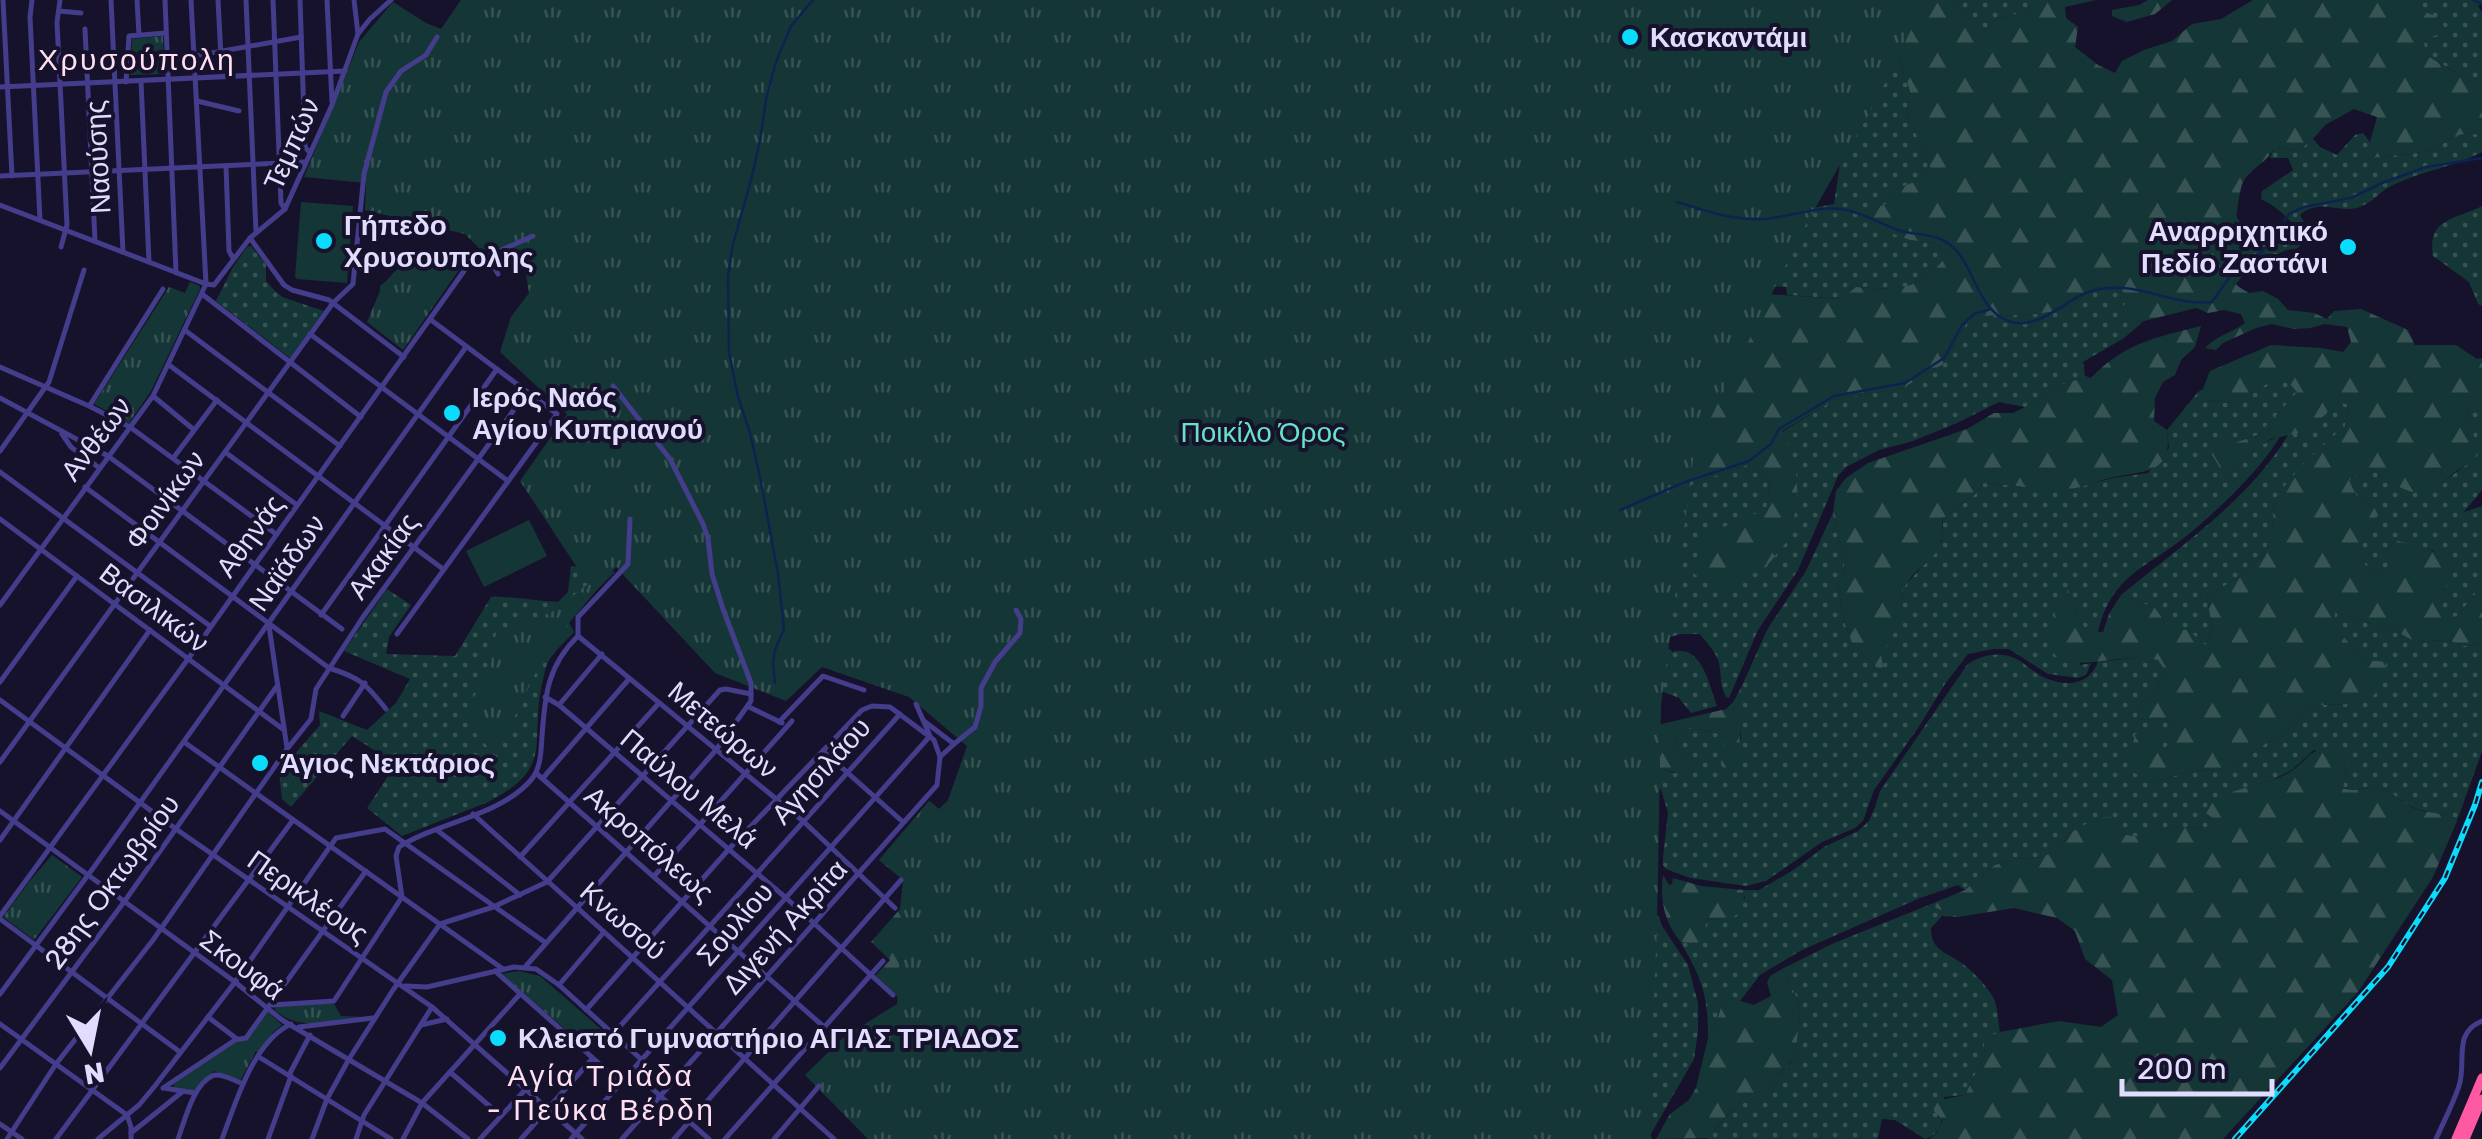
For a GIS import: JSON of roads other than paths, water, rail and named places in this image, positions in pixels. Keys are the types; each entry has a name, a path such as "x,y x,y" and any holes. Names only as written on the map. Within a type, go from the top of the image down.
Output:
{"highway":[{"path":"2456,1139 2482,1078"},
{"path":"2465,1139 2482,1099"}],"street":[{"path":"32,0 40,220"},
{"path":"60,0 57,22 66,230 61,247"},
{"name":"Ναούσης","path":"110,0 123,252"},
{"path":"137,0 139,35"},
{"path":"164,0 176,272"},
{"path":"0,205 206,284 191,0"},
{"path":"218,0 222,76"},
{"path":"246,0 253,236 284,284 333,303 404,357"},
{"path":"272,0 285,208"},
{"path":"300,0 306,147 310,153"},
{"path":"327,0 332,105"},
{"path":"354,0 358,34"},
{"name":"Τεμπών","path":"206,284 214,285 253,236 285,208 332,105 358,34 391,0"},
{"path":"2,3 12,176"},
{"path":"59,11 81,13"},
{"path":"86,28 95,241"},
{"path":"126,82 129,36 166,33"},
{"name":"Φοινίκων","path":"0,762 310,334 352,284 364,174 386,92 401,72 426,55 437,36"},
{"path":"168,60 302,37"},
{"path":"4,87 345,71"},
{"path":"141,81 149,262"},
{"path":"196,101 239,111"},
{"path":"0,176 305,162"},
{"path":"226,166 230,251 234,258"},
{"path":"479,258 489,259 533,236"},
{"path":"479,258 486,252 497,252"},
{"name":"Αθηνάς","path":"0,918 469,264 479,258"},
{"path":"489,259 498,274"},
{"path":"0,451 47,387 84,270"},
{"name":"Ανθέων","path":"0,606 152,396 206,284"},
{"path":"89,406 162,289"},
{"path":"202,294 361,417"},
{"path":"397,634 557,414 430,320"},
{"path":"185,330 340,446"},
{"path":"310,334 508,482"},
{"name":"Ναϊάδων","path":"0,994 466,347"},
{"path":"169,364 444,570"},
{"path":"0,367 130,427 276,534"},
{"path":"321,615 497,369"},
{"path":"526,966 716,750 753,694 716,586 703,524 670,459 612,386"},
{"name":"Ακακίας","path":"9,1136 56,1064 161,929 311,720 316,688 329,668 527,392"},
{"path":"152,396 194,430"},
{"path":"173,459 217,400"},
{"path":"0,402 9,403 108,456 342,629"},
{"path":"61,432 71,447 99,468"},
{"path":"224,452 297,505"},
{"path":"0,472 210,626"},
{"path":"85,487 329,668 365,683 386,710"},
{"path":"539,776 545,698 552,671 578,636 578,617 628,564 630,519"},
{"name":"Βασιλικών","path":"1,522 284,730"},
{"path":"0,682 78,576"},
{"path":"586,1010 729,849 862,710 881,705 900,714 930,736 940,757 975,727 981,688 995,662 1020,633 1021,619 1016,610"},
{"path":"269,623 287,750"},
{"path":"0,840 150,630"},
{"name":"Μετεώρων","path":"578,636 802,821 895,908"},
{"path":"559,705 602,654"},
{"path":"779,722 824,676 864,690"},
{"path":"270,1007 334,1002 402,896 396,854 399,847 518,792 587,728 630,678"},
{"path":"343,716 365,683"},
{"name":"28ης Οκτωβρίου","path":"0,1068 277,686"},
{"path":"312,1139 327,1099 349,1059 440,924 493,907 547,882 722,688 753,694"},
{"name":"Παύλου Μελά","path":"545,698 559,705 757,872 893,995"},
{"name":"Περικλέους","path":"0,700 176,829 432,1007 526,1088 573,1136 582,1139"},
{"path":"520,857 658,703"},
{"path":"916,704 930,736"},
{"path":"654,876 790,723 748,707"},
{"name":"Αγησιλάου","path":"613,1034 900,714"},
{"path":"922,719 954,744"},
{"name":"Σουλίου","path":"573,1136 930,736"},
{"path":"184,742 504,969"},
{"path":"823,750 904,822"},
{"name":"Διγενή Ακρίτα","path":"622,1139 936,785 940,757"},
{"name":"Ακροπόλεως","path":"539,776 824,1026"},
{"name":"Σκουφά","path":"0,811 294,1026 422,1104 468,1139"},
{"name":"Κνωσού","path":"473,814 830,1137"},
{"path":"56,1139 294,820"},
{"path":"98,1139 154,1087 336,838 386,829 546,943"},
{"path":"437,830 520,895"},
{"path":"164,1088 237,1039 246,1038 366,871"},
{"path":"674,1139 901,880"},
{"path":"0,918 180,1052"},
{"path":"559,986 604,932"},
{"path":"725,1139 882,961"},
{"path":"398,983 427,988 504,969 526,966 539,970 642,1060"},
{"path":"495,971 622,1083"},
{"path":"403,1139 422,1104 520,994"},
{"path":"356,1139 362,1121 432,1007"},
{"path":"208,1017 237,1039"},
{"path":"222,1139 243,1084 274,1034 294,1026 374,1018"},
{"path":"420,1025 447,1019"},
{"path":"2436,1139 2460,1083 2464,1036 2482,1021"},
{"path":"0,1024 127,1115 131,1136"},
{"path":"268,1139 290,1076 310,1035"},
{"path":"258,1058 392,1139"},
{"path":"521,1139 593,1058"},
{"path":"632,1070 709,1139"},
{"path":"450,1072 501,1116"},
{"path":"178,1139 195,1093 214,1074 243,1084"},
{"path":"774,1139 819,1086"},
{"path":"154,1087 195,1093"},
{"path":"480,1139 526,1088"},
{"path":"131,1136 182,1092"},
{"path":"0,1124 9,1136 22,1139"}],"waterway":[{"path":"775,683 775,650 784,629 778,574 760,477 729,352 728,276 776,62 791,26 813,0"},
{"path":"2473,0 2482,4"},
{"path":"1677,202 1748,219 1841,209 1898,230 1935,237 1955,249 1994,312 2015,323 2028,323 2100,289 2129,289 2183,301 2212,302 2236,268 2263,251 2289,214 2304,207 2351,198 2426,167 2482,158"},
{"path":"1620,510 1685,482 1749,461 1771,444 1779,429 1834,396 1905,383 1944,358 1962,325 1974,314 1991,309"}],"railway":[{"path":"2235,1139 2388,967 2445,878 2482,782"}],"place":[{"name":"Κασκαντάμι","path":"1630,37"},
{"name":"Γήπεδο Χρυσουπολης","path":"324,241"},
{"name":"Αναρριχητικό Πεδίο Ζαστάνι","path":"2348,247"},
{"name":"Ιερός Ναός Αγίου Κυπριανού","path":"452,413"},
{"name":"Άγιος Νεκτάριος","path":"260,763"},
{"name":"Κλειστό Γυμναστήριο ΑΓΙΑΣ ΤΡΙΑΔΟΣ","path":"498,1038"}],"district":[{"name":"Χρυσούπολη","path":"137,60"},
{"name":"Αγία Τριάδα - Πεύκα Βέρδη","path":"601,1093"}],"park label":[{"name":"Ποικίλο Όρος","path":"1263,432"}]}
